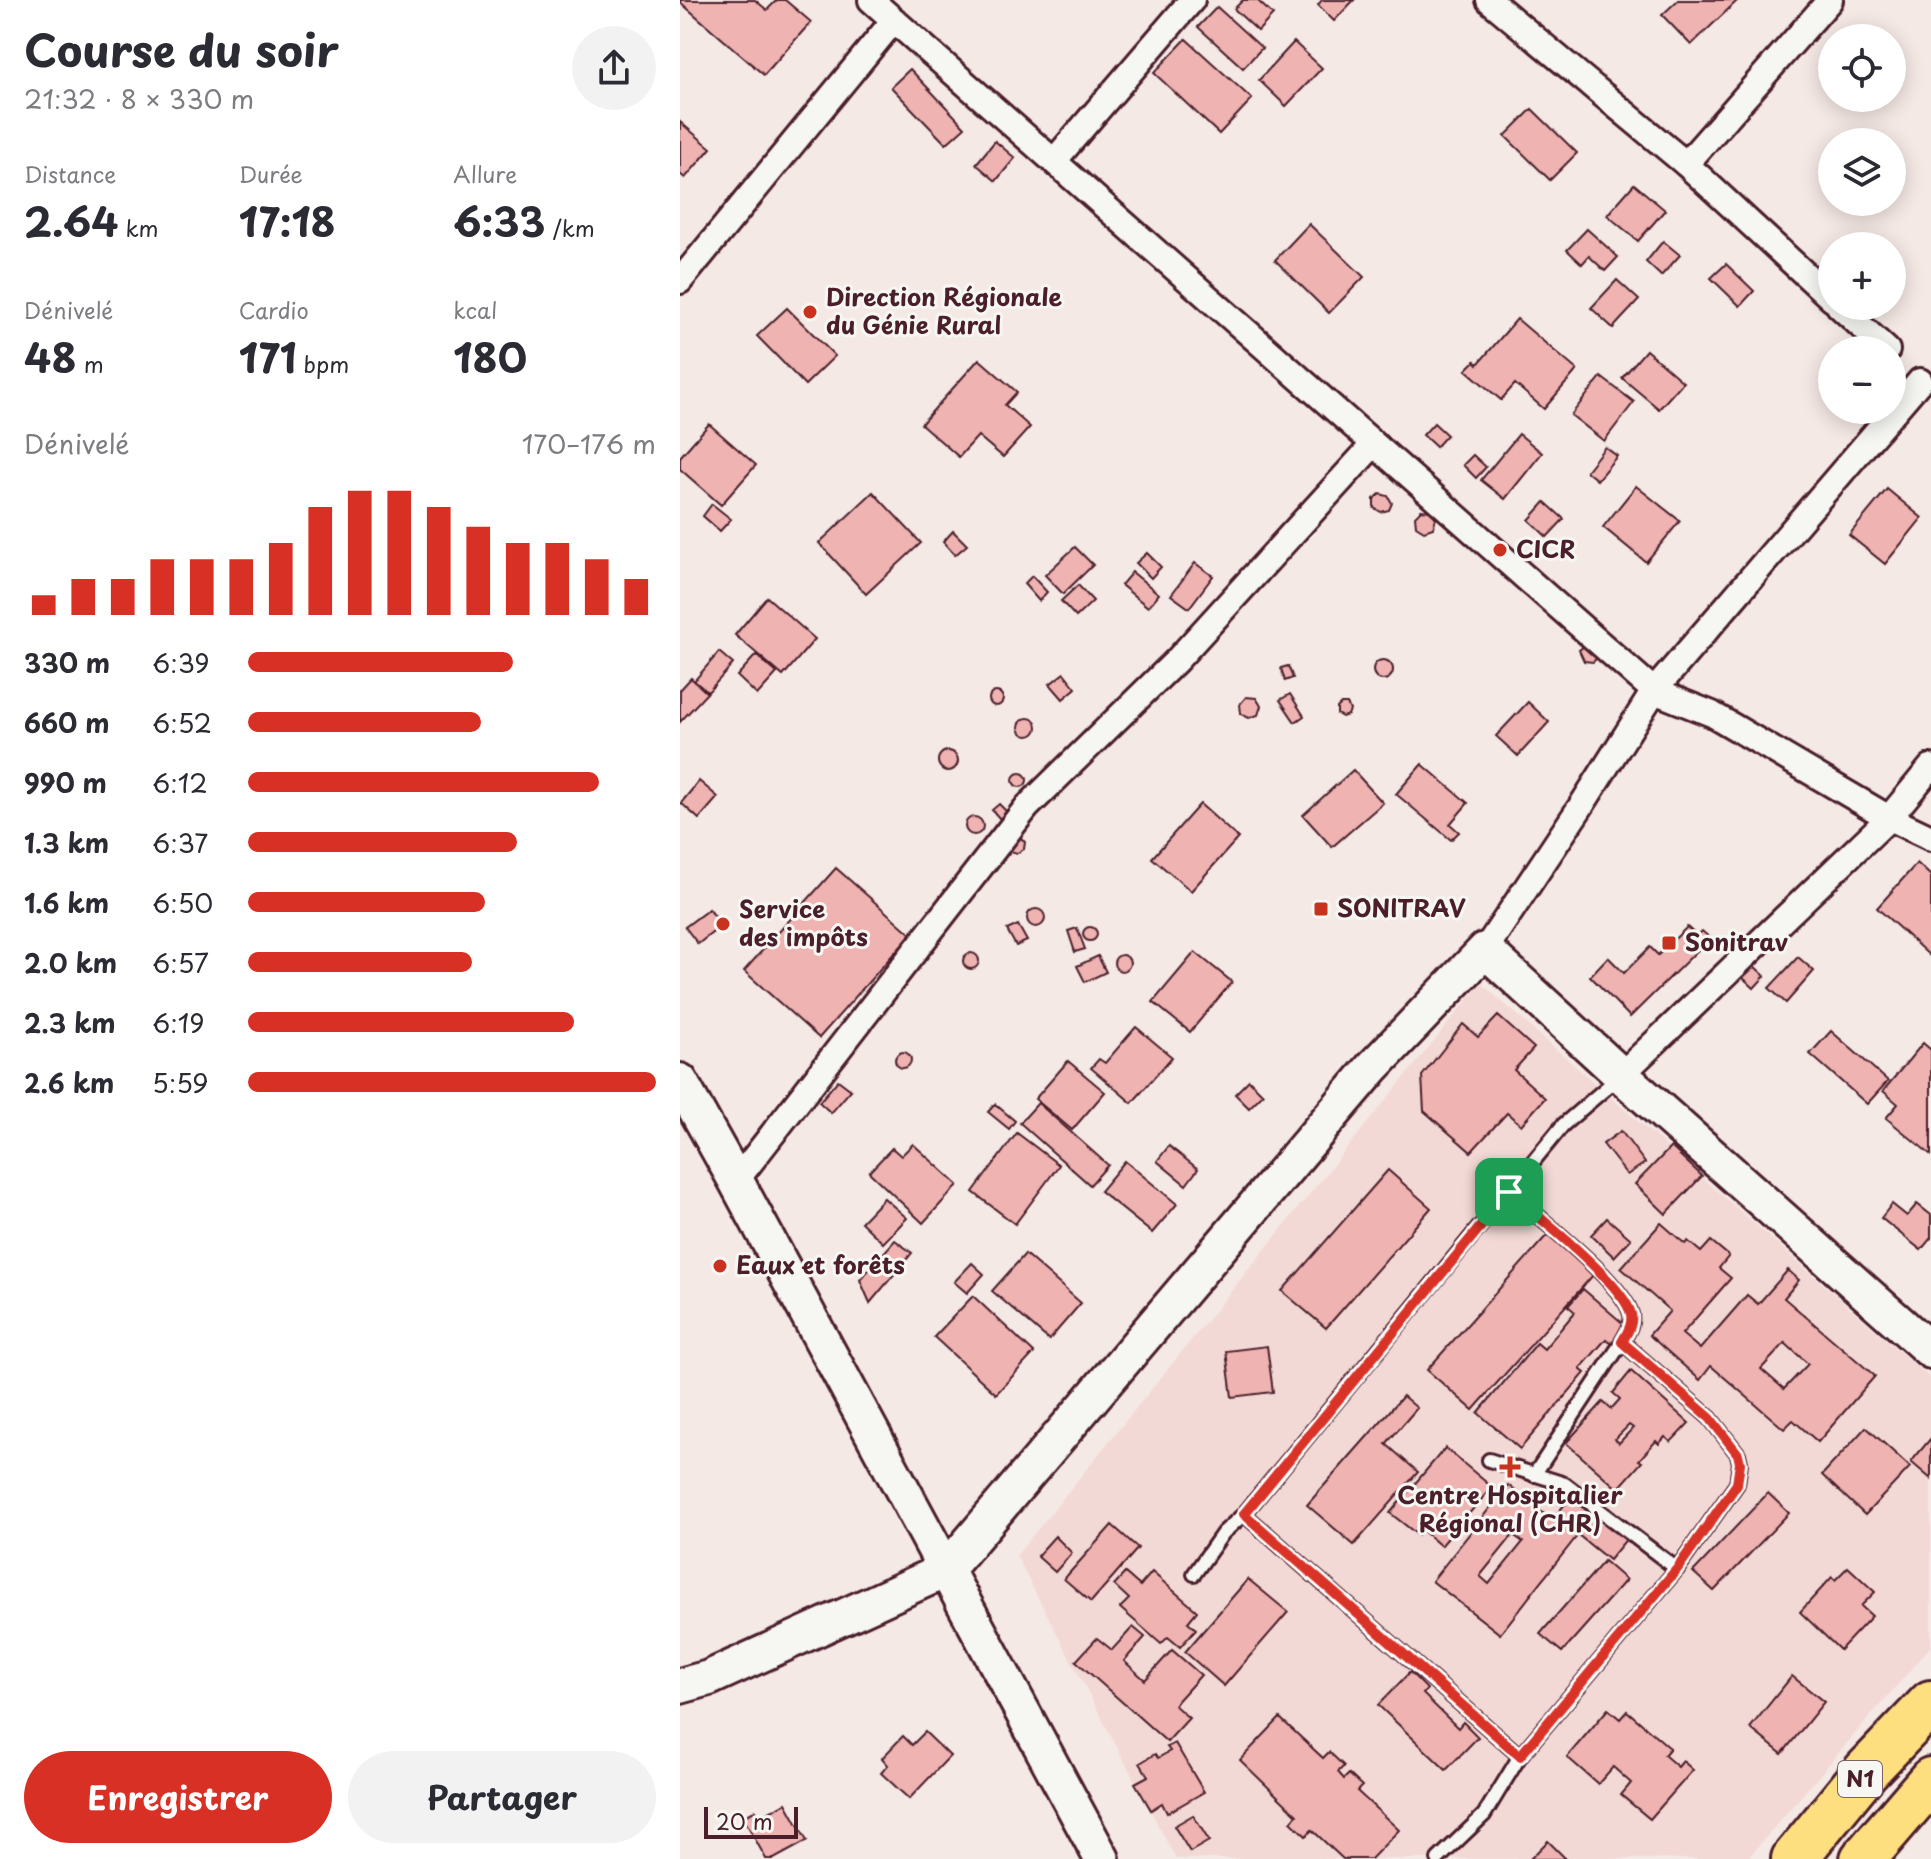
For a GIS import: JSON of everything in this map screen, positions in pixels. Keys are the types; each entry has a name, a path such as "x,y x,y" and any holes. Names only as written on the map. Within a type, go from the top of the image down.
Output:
{"highway":[{"name":"N1","path":"1794,1859 1866,1771 1931,1703"},
{"name":"N1","path":"1863,1859 1931,1780"}],"street":[{"path":"871,0 1654,691 1712,714 1889,818 1931,838"},
{"path":"1054,161 1192,0"},
{"path":"1489,0 1686,164 1818,286"},
{"path":"1686,164 1830,0"},
{"path":"680,281 894,20"},
{"path":"1854,320 1872,336"},
{"path":"680,1686 709,1678 946,1570 1372,1068 1485,950 1654,691 1925,386 1906,368"},
{"path":"736,1181 1027,807 1177,660 1373,445"},
{"path":"1621,1075 1889,818 1931,767"},
{"path":"1485,950 1931,1351"},
{"path":"680,1081 1102,1859"}],"lane":[{"path":"1194,1574 1223,1533 1244,1514 1563,1125 1621,1075"},
{"path":"1509,1192 1598,1269 1627,1303 1631,1316 1631,1325 1622,1342 1534,1475"},
{"path":"1438,1859 1484,1815 1520,1756 1677,1569 1737,1484 1738,1454 1710,1418 1622,1342"},
{"path":"1489,1460 1565,1484 1677,1569"},
{"path":"1244,1514 1520,1756"}],"shaded area":[{"name":"Centre Hospitalier Régional (CHR)","path":"1481,983 1931,1379 1931,1646 1747,1859 1176,1859 1016,1556"}],"building":[{"path":"680,0 755,0 767,10 777,0 785,0 811,22 764,75"},
{"path":"1243,0 1257,0 1273,15 1258,31 1234,9"},
{"path":"1322,0 1354,0 1334,21 1318,5"},
{"path":"1678,0 1738,0 1691,45 1662,15"},
{"path":"1217,7 1262,48 1243,68 1198,27"},
{"path":"1186,39 1252,99 1219,134 1154,73"},
{"path":"1294,42 1322,68 1286,106 1259,80"},
{"path":"910,69 965,127 946,144 891,87"},
{"path":"1532,109 1577,153 1550,180 1505,136"},
{"path":"680,122 711,148 685,178 680,174"},
{"path":"995,141 1015,158 996,181 976,164"},
{"path":"1634,184 1665,210 1638,241 1607,215"},
{"path":"1309,224 1364,277 1329,313 1275,260"},
{"path":"1587,229 1618,257 1605,271 1589,256 1582,264 1567,250"},
{"path":"1663,241 1680,255 1661,276 1646,262"},
{"path":"1726,264 1754,291 1740,306 1711,278"},
{"path":"1617,280 1639,300 1613,328 1591,308"},
{"path":"787,308 835,356 805,385 757,336"},
{"path":"1517,319 1577,370 1544,409 1515,384 1501,400 1466,370 1475,361 1478,364"},
{"path":"1646,350 1683,382 1659,409 1622,378"},
{"path":"979,359 1017,392 1005,405 1030,427 1003,457 978,436 959,457 921,424"},
{"path":"1601,377 1634,402 1604,441 1571,415"},
{"path":"1434,423 1447,435 1436,447 1423,435"},
{"path":"709,424 756,465 721,505 680,469 680,457"},
{"path":"1519,434 1542,453 1505,499 1481,480"},
{"path":"1605,447 1617,456 1597,480 1586,471"},
{"path":"1473,455 1486,467 1476,478 1463,465"},
{"path":"1636,486 1680,521 1646,562 1603,527"},
{"path":"1887,489 1922,518 1885,564 1849,535"},
{"path":"873,492 921,543 866,594 819,543"},
{"path":"1380,494 1388,496 1392,503 1389,510 1381,512 1374,508 1374,499"},
{"path":"1545,502 1564,519 1547,537 1529,520"},
{"path":"712,504 731,519 720,531 703,516"},
{"path":"1421,510 1431,511 1436,518 1433,528 1424,531 1416,526 1415,516"},
{"path":"953,531 967,545 955,555 943,542"},
{"path":"1075,547 1093,565 1063,594 1045,575"},
{"path":"1147,553 1161,567 1151,578 1136,563"},
{"path":"1195,563 1213,576 1189,608 1171,595"},
{"path":"1132,572 1159,594 1148,607 1121,585"},
{"path":"1032,576 1047,592 1039,601 1024,584"},
{"path":"1078,585 1093,601 1076,617 1061,601"},
{"path":"767,597 815,639 783,676 735,635"},
{"path":"1588,643 1598,657 1593,662 1584,661 1579,650"},
{"path":"719,652 733,664 708,692 694,681"},
{"path":"756,655 777,673 757,695 737,676"},
{"path":"1383,660 1390,663 1393,670 1390,677 1383,680 1376,677 1373,670 1376,663"},
{"path":"1288,666 1293,678 1285,681 1281,668"},
{"path":"1064,673 1076,688 1063,699 1050,684"},
{"path":"691,678 707,693 680,722 680,690"},
{"path":"996,692 1003,699 996,706 989,699"},
{"path":"1290,694 1304,716 1295,722 1280,700"},
{"path":"1246,697 1256,698 1261,706 1258,715 1249,718 1241,714 1240,704"},
{"path":"1528,702 1549,722 1518,756 1496,736"},
{"path":"1341,704 1347,704 1350,710 1348,715 1342,717 1337,714"},
{"path":"1024,718 1032,718 1037,727 1035,734 1024,736 1019,731 1019,723"},
{"path":"948,751 955,754 958,761 955,768 948,771 941,768 938,761 941,754"},
{"path":"1422,764 1468,803 1450,824 1459,832 1451,840 1396,794"},
{"path":"1353,770 1383,803 1332,847 1303,815"},
{"path":"1020,773 1027,780 1020,787 1013,780"},
{"path":"699,781 718,797 699,819 681,803"},
{"path":"999,804 1007,812 1000,819 992,810"},
{"path":"1200,804 1238,838 1191,891 1152,858"},
{"path":"974,817 983,826 974,835 965,826"},
{"path":"1019,836 1025,842 1024,849 1017,853 1010,851 1007,844"},
{"path":"1917,863 1931,876 1931,957 1877,908"},
{"path":"836,868 911,934 819,1038 744,971"},
{"path":"709,909 722,925 698,944 685,927"},
{"path":"1032,909 1040,909 1045,918 1043,925 1032,927 1027,922 1027,914"},
{"path":"1018,925 1027,941 1016,946 1007,930"},
{"path":"1090,927 1097,934 1090,941 1083,934"},
{"path":"1687,927 1697,936 1702,931 1710,938 1630,1017 1590,976 1608,957 1624,973 1650,947 1658,955"},
{"path":"1077,928 1085,949 1075,952 1068,931"},
{"path":"1195,952 1232,982 1190,1032 1153,1002"},
{"path":"968,953 974,953 979,961 977,967 968,969 963,964 963,958"},
{"path":"1122,955 1128,957 1128,969 1122,971 1116,969 1114,963 1116,957"},
{"path":"1098,956 1106,972 1085,982 1077,966"},
{"path":"1798,957 1814,971 1786,1003 1769,988"},
{"path":"1753,965 1765,976 1754,988 1742,977"},
{"path":"1498,1016 1534,1048 1514,1070 1545,1098 1521,1125 1507,1113 1471,1152 1424,1111 1422,1076 1463,1024 1478,1037"},
{"path":"1136,1027 1172,1057 1132,1103 1091,1068 1099,1059 1105,1063"},
{"path":"1831,1031 1888,1081 1867,1104 1810,1054"},
{"path":"1923,1043 1931,1050 1931,1155 1886,1118 1898,1104 1883,1091"},
{"path":"900,1052 906,1052 911,1060 909,1066 900,1068 895,1063 895,1057"},
{"path":"1068,1061 1105,1092 1072,1130 1035,1099"},
{"path":"838,1080 851,1090 831,1113 819,1102"},
{"path":"1249,1080 1263,1094 1249,1108 1235,1094"},
{"path":"1038,1103 1108,1165 1090,1185 1020,1123"},
{"path":"995,1104 1015,1121 1009,1129 988,1112"},
{"path":"1621,1131 1645,1163 1627,1175 1603,1144"},
{"path":"1017,1133 1059,1165 1015,1224 973,1192"},
{"path":"913,1144 958,1185 923,1223 869,1172 892,1148 901,1156"},
{"path":"1169,1146 1198,1169 1186,1185 1157,1161"},
{"path":"1671,1147 1702,1176 1666,1214 1635,1184"},
{"path":"1125,1161 1177,1204 1152,1233 1100,1191"},
{"path":"1388,1170 1431,1208 1326,1328 1282,1291"},
{"path":"884,1198 907,1218 883,1243 861,1222"},
{"path":"1892,1204 1907,1216 1917,1204 1931,1215 1931,1238 1921,1250 1881,1218"},
{"path":"1607,1218 1631,1239 1614,1257 1591,1235"},
{"path":"1661,1223 1685,1244 1688,1241 1701,1252 1711,1241 1729,1256 1719,1268 1731,1278 1682,1334 1700,1349 1747,1295 1758,1304 1788,1270 1799,1280 1784,1298 1875,1376 1818,1442 1793,1420 1784,1429 1711,1366 1700,1380 1649,1335 1670,1311 1621,1268","holes":["1785,1343 1808,1364 1784,1389 1761,1369"]},
{"path":"1548,1234 1594,1274 1473,1410 1427,1370"},
{"path":"895,1240 912,1253 870,1303 860,1280"},
{"path":"1025,1254 1081,1303 1049,1340 992,1291"},
{"path":"972,1263 984,1274 967,1293 954,1282"},
{"path":"1583,1289 1626,1326 1611,1343 1606,1339 1580,1369 1585,1373 1520,1449 1478,1413 1537,1343 1544,1349 1575,1312 1568,1306"},
{"path":"973,1296 1034,1353 996,1394 934,1337"},
{"path":"1267,1346 1273,1392 1232,1397 1226,1351"},
{"path":"1631,1371 1689,1423 1671,1442 1665,1437 1659,1444 1656,1441 1618,1489 1566,1443 1603,1402 1611,1409 1620,1399 1613,1393","holes":["1629,1425 1633,1428 1619,1443 1615,1439"]},
{"path":"1403,1396 1417,1408 1386,1444 1418,1472 1354,1545 1307,1505"},
{"path":"1866,1427 1910,1467 1865,1515 1822,1475"},
{"path":"1931,1438 1931,1479 1911,1462"},
{"path":"1445,1448 1492,1487 1441,1546 1422,1530 1418,1535 1390,1513"},
{"path":"1508,1485 1552,1520 1574,1493 1629,1536 1609,1560 1578,1535 1500,1634 1432,1581","holes":["1513,1535 1523,1542 1489,1584 1480,1576"]},
{"path":"1768,1493 1789,1513 1714,1591 1693,1572"},
{"path":"1112,1525 1138,1548 1091,1602 1064,1579"},
{"path":"1055,1536 1072,1553 1055,1572 1037,1556"},
{"path":"1604,1561 1626,1580 1562,1652 1540,1634"},
{"path":"1848,1567 1875,1592 1861,1606 1872,1616 1840,1650 1800,1612 1832,1577 1835,1580"},
{"path":"1152,1572 1197,1611 1188,1622 1196,1629 1180,1647 1168,1637 1161,1644 1120,1608 1129,1599 1114,1585 1125,1573 1140,1586"},
{"path":"1248,1579 1288,1612 1224,1686 1185,1652"},
{"path":"1133,1627 1145,1637 1124,1661 1145,1680 1172,1650 1201,1675 1174,1705 1189,1718 1167,1742 1076,1661 1097,1638 1112,1650"},
{"path":"1410,1672 1427,1689 1423,1694 1458,1728 1463,1722 1478,1737 1446,1770 1378,1705"},
{"path":"1792,1676 1824,1702 1782,1754 1750,1728"},
{"path":"1608,1709 1620,1719 1627,1711 1670,1748 1664,1755 1678,1767 1683,1761 1693,1770 1650,1819 1621,1795 1631,1783 1613,1767 1598,1784 1567,1757"},
{"path":"1280,1718 1323,1758 1329,1752 1344,1766 1338,1772 1344,1779 1349,1774 1362,1786 1357,1791 1399,1830 1371,1859 1343,1859 1312,1830 1306,1836 1291,1822 1297,1815 1240,1760"},
{"path":"925,1732 950,1756 909,1799 881,1773 888,1765 882,1758 903,1736 912,1745"},
{"path":"1175,1743 1204,1792 1167,1813 1162,1803 1151,1810 1135,1783 1148,1776 1140,1763 1155,1754 1158,1758 1170,1751 1167,1747"},
{"path":"786,1803 807,1841 774,1859 766,1859 743,1817 756,1810 760,1817"},
{"path":"1193,1815 1209,1841 1190,1852 1174,1826"},
{"path":"1548,1841 1566,1859 1530,1859"}],"place":[{"name":"Direction Régionale du Génie Rural","path":"810,312"},
{"name":"CICR","path":"1500,550"},
{"name":"SONITRAV","path":"1321,909"},
{"name":"Service des impôts","path":"723,924"},
{"name":"Sonitrav","path":"1669,943"},
{"name":"Eaux et forêts","path":"720,1266"},
{"name":"Centre Hospitalier Régional (CHR)","path":"1510,1467"}],"route":[{"path":"1509,1192 1598,1269 1627,1303 1631,1325 1622,1342 1710,1418 1738,1454 1740,1463 1737,1484 1677,1569 1520,1756 1244,1514 1509,1192"}]}
